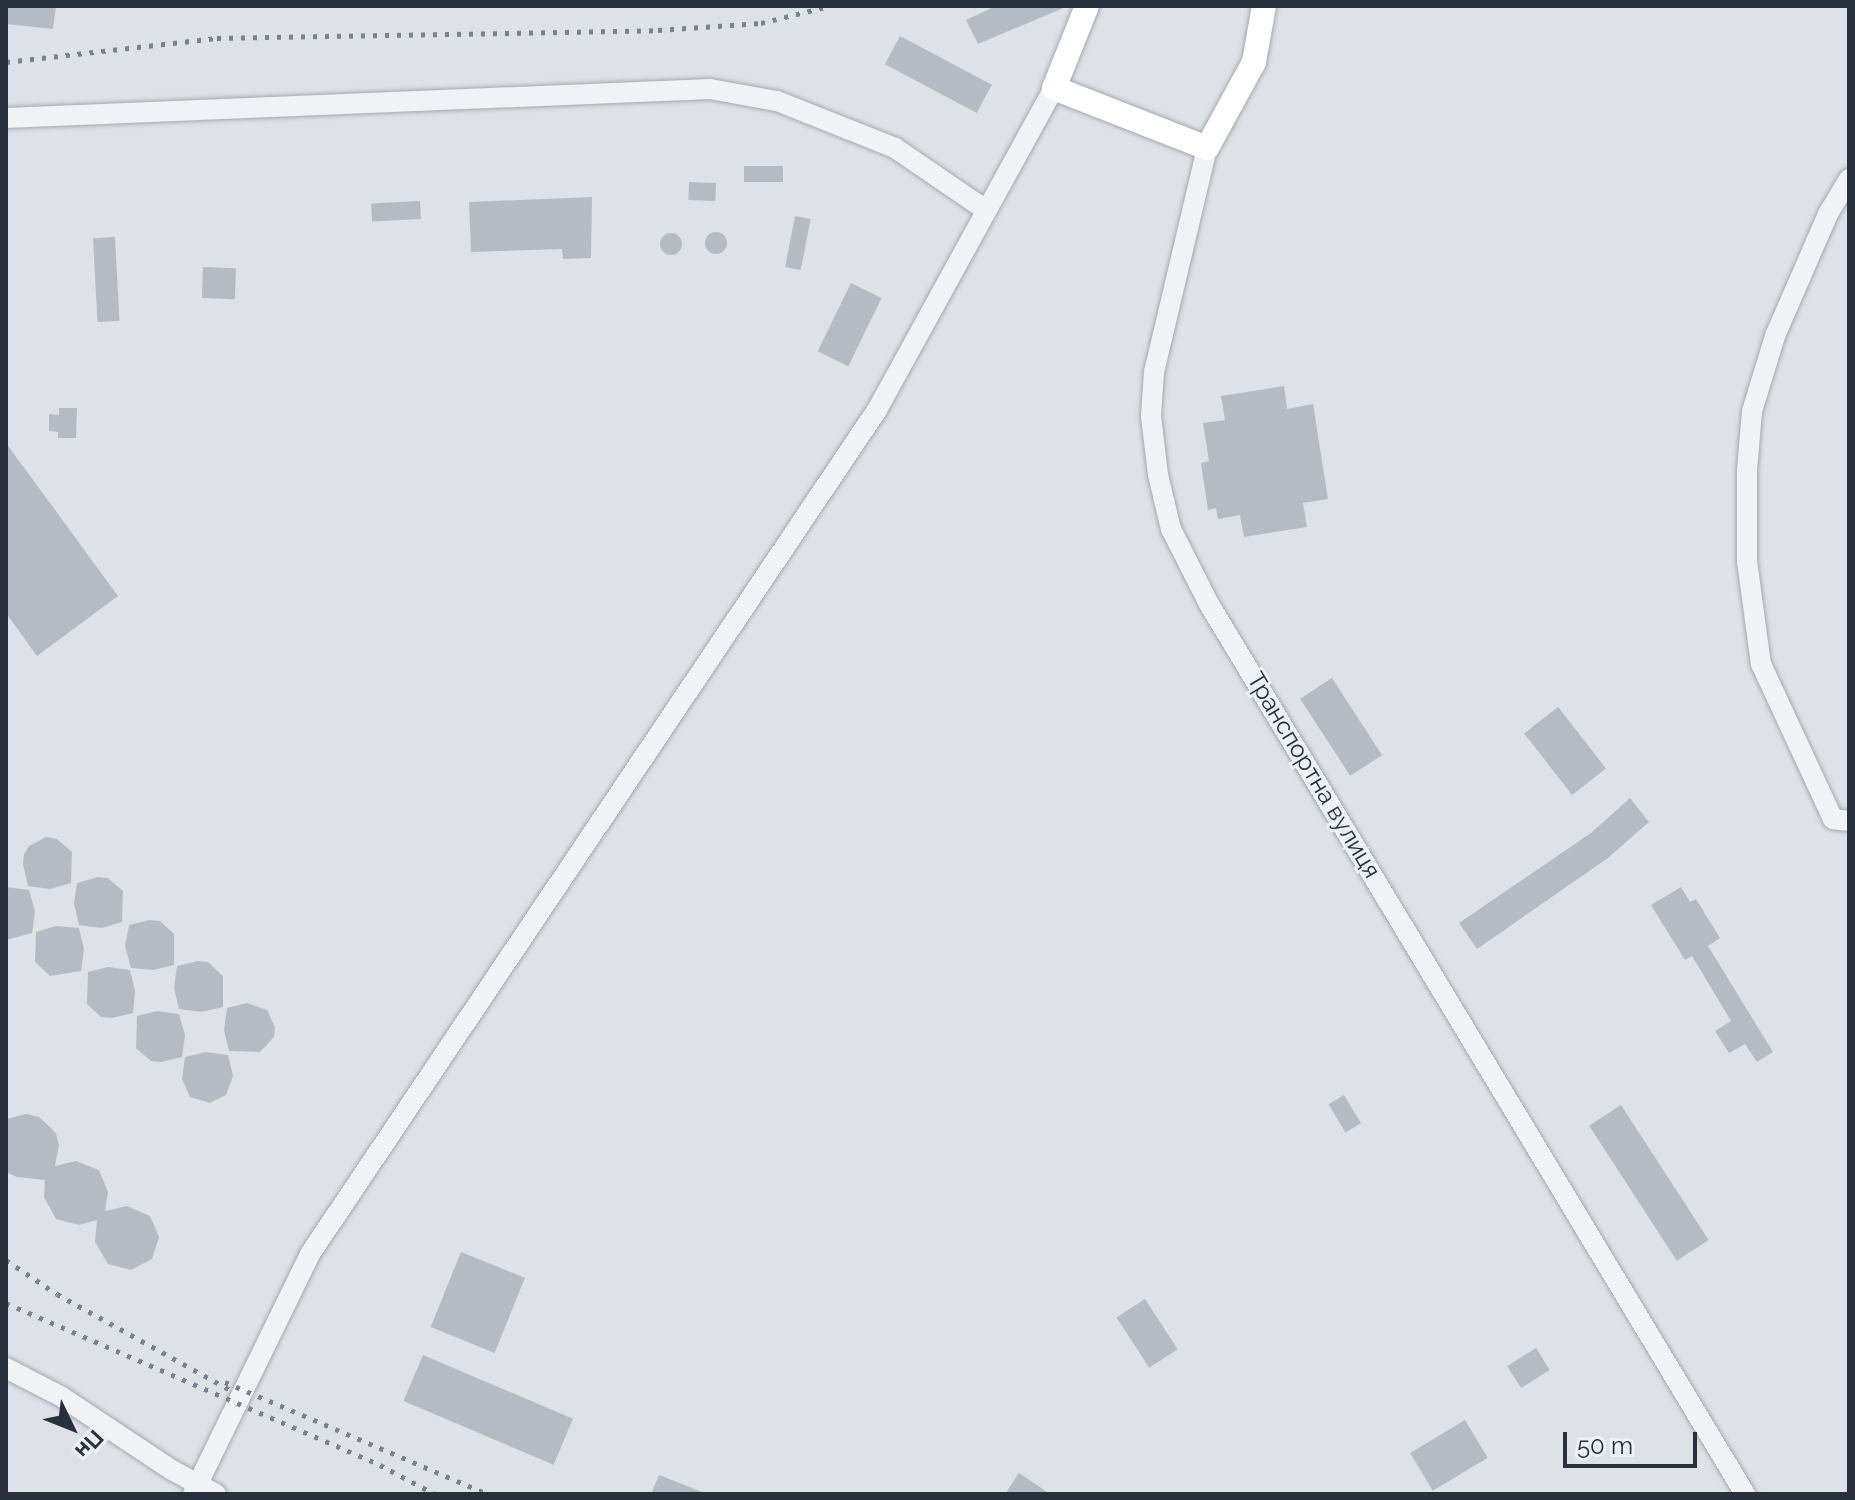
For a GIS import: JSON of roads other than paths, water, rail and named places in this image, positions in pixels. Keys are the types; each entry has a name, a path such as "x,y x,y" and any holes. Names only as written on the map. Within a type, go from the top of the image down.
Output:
{"main road":[{"path":"1087,6 1054,88 1207,148 1254,62 1264,6"}],"street":[{"path":"6,1368 62,1397 202,1491 310,1254 877,410 1054,88"},
{"path":"6,118 710,89 777,101 895,148 986,210"},
{"name":"Транспортна вулиця","path":"1207,148 1154,372 1151,416 1158,475 1171,529 1209,604 1745,1494"},
{"path":"1849,179 1828,214 1775,336 1752,411 1747,470 1747,561 1761,664 1833,819 1849,821"}],"railway":[{"path":"6,62 217,38 658,30 761,23 829,6"},
{"path":"6,1260 57,1294 234,1392"},
{"path":"6,1303 380,1465 435,1494"},
{"path":"225,1382 487,1494"}]}
